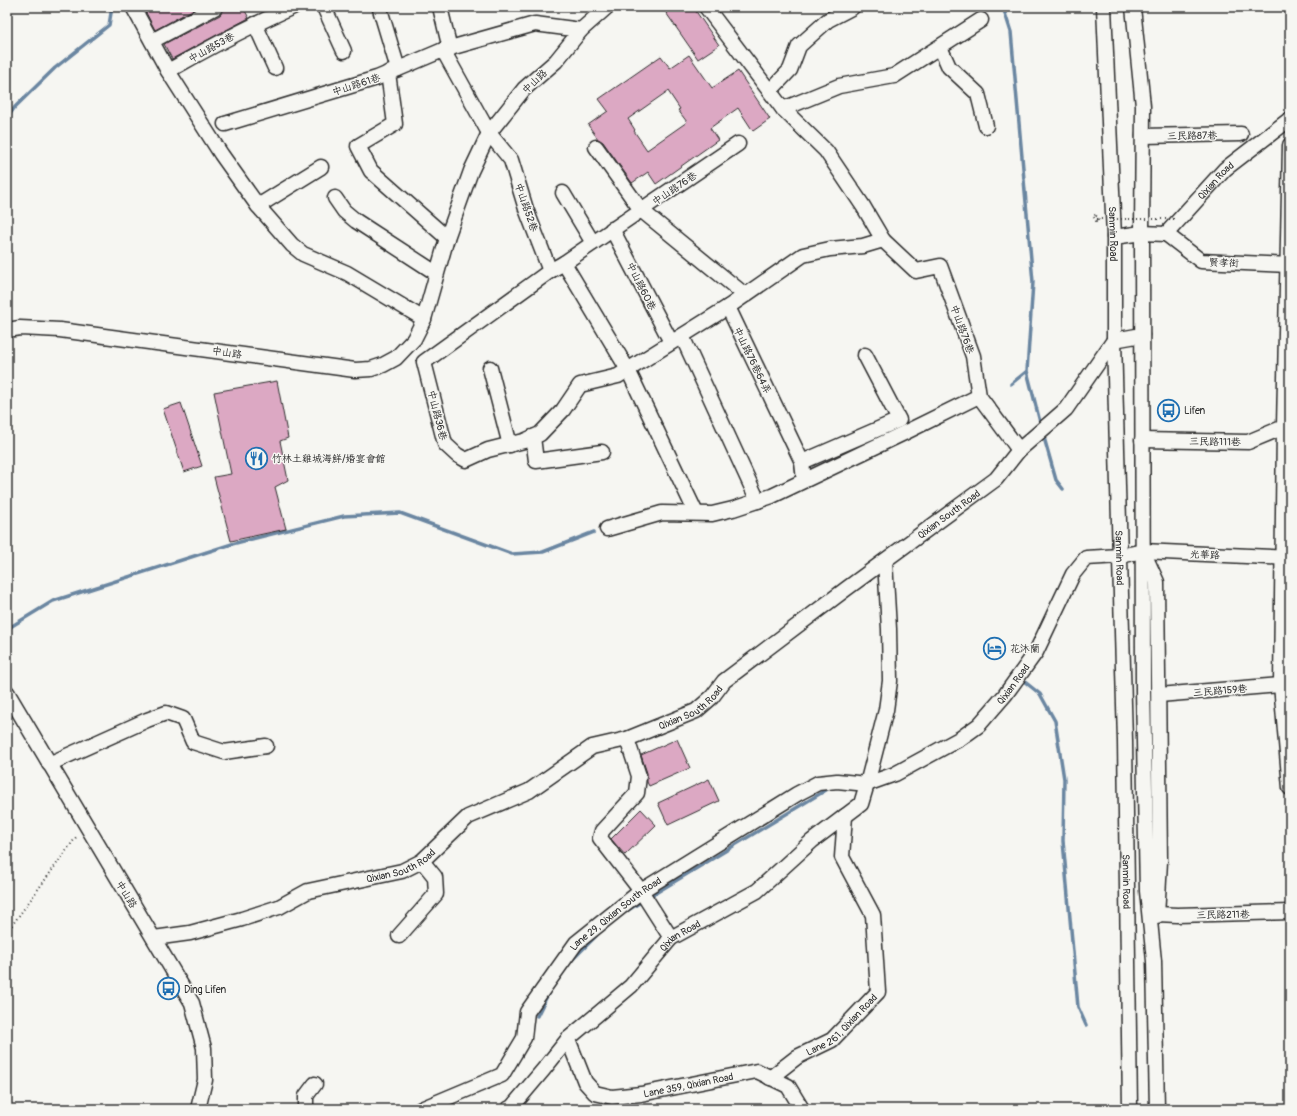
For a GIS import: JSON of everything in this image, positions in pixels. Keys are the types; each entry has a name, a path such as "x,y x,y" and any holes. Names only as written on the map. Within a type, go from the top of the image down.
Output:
{"street":[{"path":"134,7 168,71 221,154 258,206 292,245 302,254 347,272 424,319"},
{"path":"152,40 216,7"},
{"name":"中山路53巷","path":"168,71 213,45 294,7"},
{"path":"324,7 344,51"},
{"path":"440,7 446,49 489,133"},
{"name":"中山路","path":"7,330 20,328 60,330 355,370 371,369 383,366 396,358 411,342 424,319 447,238 471,171 489,133 524,89 556,61 581,30 608,7"},
{"name":"中山路76巷","path":"706,7 783,109 826,151 863,206 883,240 916,271 940,266 973,356 979,396 1019,450"},
{"path":"770,91 790,70 799,46 828,20 853,7"},
{"name":"Sanmin Road","path":"1104,7 1114,236 1114,340 1125,741 1130,1109"},
{"name":"Sanmin Road","path":"1133,7 1143,106 1143,690 1147,876 1154,961 1157,1109"},
{"path":"380,9 393,71 446,49 535,24 581,30"},
{"path":"783,109 838,86 894,76 981,20"},
{"path":"255,24 275,68"},
{"path":"940,46 950,67 978,94 986,126"},
{"name":"中山路61巷","path":"225,124 377,78 393,71 395,124 358,146 371,171 447,238"},
{"name":"Qixian Road","path":"1166,234 1225,169 1290,119"},
{"name":"中山路52巷","path":"489,133 511,160 526,209 550,271"},
{"name":"三民路87巷","path":"1143,136 1241,134"},
{"name":"中山路76巷","path":"738,144 641,210 745,295"},
{"path":"1290,145 1288,410 1284,427 1287,469 1286,557 1281,685 1288,749 1290,788"},
{"path":"424,362 550,271 641,210 596,147"},
{"path":"258,206 321,168"},
{"path":"563,193 593,243"},
{"path":"335,198 344,212 436,274"},
{"name":"中山路60巷","path":"612,229 676,339"},
{"path":"1114,236 1142,233 1166,234"},
{"name":"賢孝街","path":"1166,234 1201,261 1289,265"},
{"path":"628,370 728,307 803,255 830,249 863,246 883,240"},
{"path":"564,263 628,370 696,513"},
{"name":"中山路76巷64弄","path":"728,307 802,462 804,480"},
{"path":"1114,340 1142,335"},
{"path":"676,339 758,501"},
{"name":"Qixian South Road","path":"154,938 190,933 242,919 279,907 308,891 402,871 422,861 468,817 529,791 592,747 627,739 696,711 712,697 724,681 996,479 1019,450 1066,409 1114,340"},
{"name":"中山路36巷","path":"411,342 424,362 445,444 457,455 466,460 488,450 510,445 540,434 563,410 580,385 618,376 628,370"},
{"path":"802,462 899,420 865,355"},
{"path":"490,368 510,445"},
{"path":"607,529 662,513 712,514 758,501 904,433 979,396"},
{"name":"三民路111巷","path":"1142,440 1248,442 1284,427"},
{"path":"533,437 536,461 602,452"},
{"name":"Sanmin Road","path":"1143,551 1157,582 1160,861 1154,961"},
{"name":"光華路","path":"1120,556 1143,551 1286,557"},
{"name":"Qixian Road","path":"868,784 895,774 961,738 979,725 1005,696 1036,652 1073,574 1086,558 1120,556"},
{"name":"Qixian Road","path":"508,1109 544,1069 568,1039 631,986 670,938 757,891 812,841 861,804 868,784 886,710 890,681 885,560"},
{"name":"三民路159巷","path":"1159,695 1281,685"},
{"name":"中山路","path":"7,692 192,1003 204,1048 205,1080 198,1109"},
{"path":"49,764 166,713 183,719 193,742 224,752 266,746"},
{"path":"627,739 638,776 637,793 602,831 600,838 640,891 670,938"},
{"name":"Lane 29, Qixian South Road","path":"421,1109 502,1075 524,1038 527,1012 576,944 640,891 797,794 818,784 837,781 868,784"},
{"name":"Lane 261, Qixian Road","path":"770,1078 797,1057 832,1040 878,992 872,915 842,857 845,816"},
{"path":"399,936 436,894 435,877 422,861"},
{"name":"三民路211巷","path":"1157,914 1184,915 1290,912"},
{"name":"Lane 359, Qixian Road","path":"568,1039 585,1082 595,1093 612,1097 642,1094 757,1071 788,1086 802,1109"},
{"path":"306,1109 306,1096 315,1084"}],"path":[{"path":"1097,214 1094,216 1095,220 1096,221 1099,220 1098,217 1096,216 1094,217 1094,222 1098,221 1097,219 1174,219"},
{"path":"7,932 85,825"}],"building":[{"path":"143,7 198,7 155,30"},
{"path":"224,7 243,7 249,18 172,59 164,44 220,15"},
{"path":"662,7 693,7 719,45 698,59"},
{"path":"689,55 712,88 738,71 770,119 753,131 738,108 710,128 718,140 656,184 648,172 632,183 603,142 598,139 588,125 608,111 599,99 661,56 670,68","holes":["668,91 680,109 678,110 687,122 647,150 628,119"]},
{"name":"竹林土雞城海鮮/婚宴會館","path":"277,381 288,438 280,441 288,480 275,487 286,529 231,541 214,477 231,474 214,392"},
{"path":"181,403 202,466 184,472 163,409"},
{"path":"677,739 690,768 649,786 647,782 647,773 641,755"},
{"path":"709,779 719,801 668,825 658,803"},
{"path":"641,809 656,825 625,855 611,839"}],"waterway":[{"path":"7,118 15,107 55,68 109,25 112,7"},
{"path":"1003,7 1011,32 1033,282 1027,371 1011,384"},
{"path":"1027,371 1041,426"},
{"path":"1043,434 1056,480 1063,489"},
{"path":"7,629 53,601 232,544 344,516 400,513 512,554 543,552 594,532"},
{"path":"1025,682 1040,694 1055,721 1064,779 1063,841 1078,1007 1086,1025"},
{"path":"649,897 826,790"},
{"path":"625,912 644,900"},
{"path":"572,960 596,936"},
{"path":"537,1016 548,994"}],"place":[{"name":"Lifen","path":"1169,410"},
{"name":"竹林土雞城海鮮/婚宴會館","path":"256,458"},
{"name":"花沐蘭","path":"995,648"},
{"name":"Ding Lifen","path":"169,989"}]}
